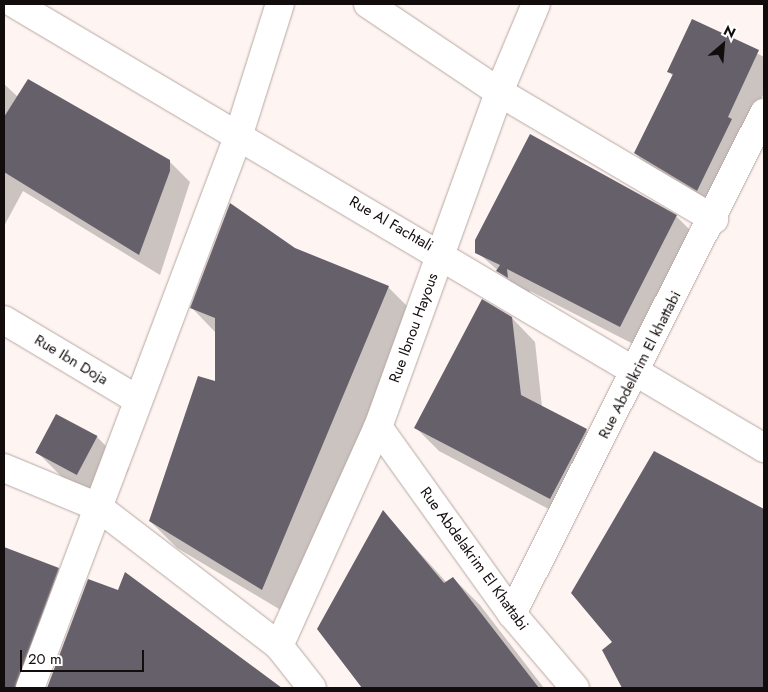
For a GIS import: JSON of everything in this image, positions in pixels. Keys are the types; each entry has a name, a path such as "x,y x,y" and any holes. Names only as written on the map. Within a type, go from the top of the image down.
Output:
{"street":[{"name":"Rue Al Fachtali","path":"15,4 238,137 442,253 636,374 764,448"},
{"path":"30,688 238,137 280,4"},
{"path":"368,4 499,92 714,219"},
{"name":"Rue Ibnou Hayous","path":"279,646 378,427 499,92 536,4"},
{"name":"Rue Abdelkrim El khattabi","path":"512,614 714,219 764,113"},
{"name":"Rue Ibn Doja","path":"4,320 138,400"},
{"name":"Rue Abdelakrim El Khattabi","path":"378,427 512,614 575,688"},
{"path":"4,468 98,507 279,646 312,688"}],"building":[{"path":"692,19 759,50 728,117 732,119 697,191 634,153 673,74 667,72"},
{"path":"28,79 170,160 170,171 139,255 4,172 4,117"},
{"path":"530,134 677,215 620,327 507,269 508,278 496,271 500,265 475,253 475,240"},
{"path":"230,203 295,248 389,286 262,590 149,521 198,376 215,381 215,318 190,308"},
{"path":"482,299 512,317 521,395 587,429 550,499 414,428"},
{"path":"56,414 97,436 77,475 35,453"},
{"path":"654,451 764,509 764,688 622,688 602,650 612,642 571,593"},
{"path":"383,510 444,583 453,577 539,688 362,688 317,629"},
{"path":"4,547 59,568 15,688 4,688"},
{"path":"125,572 282,688 47,688 88,579 118,590"}]}
